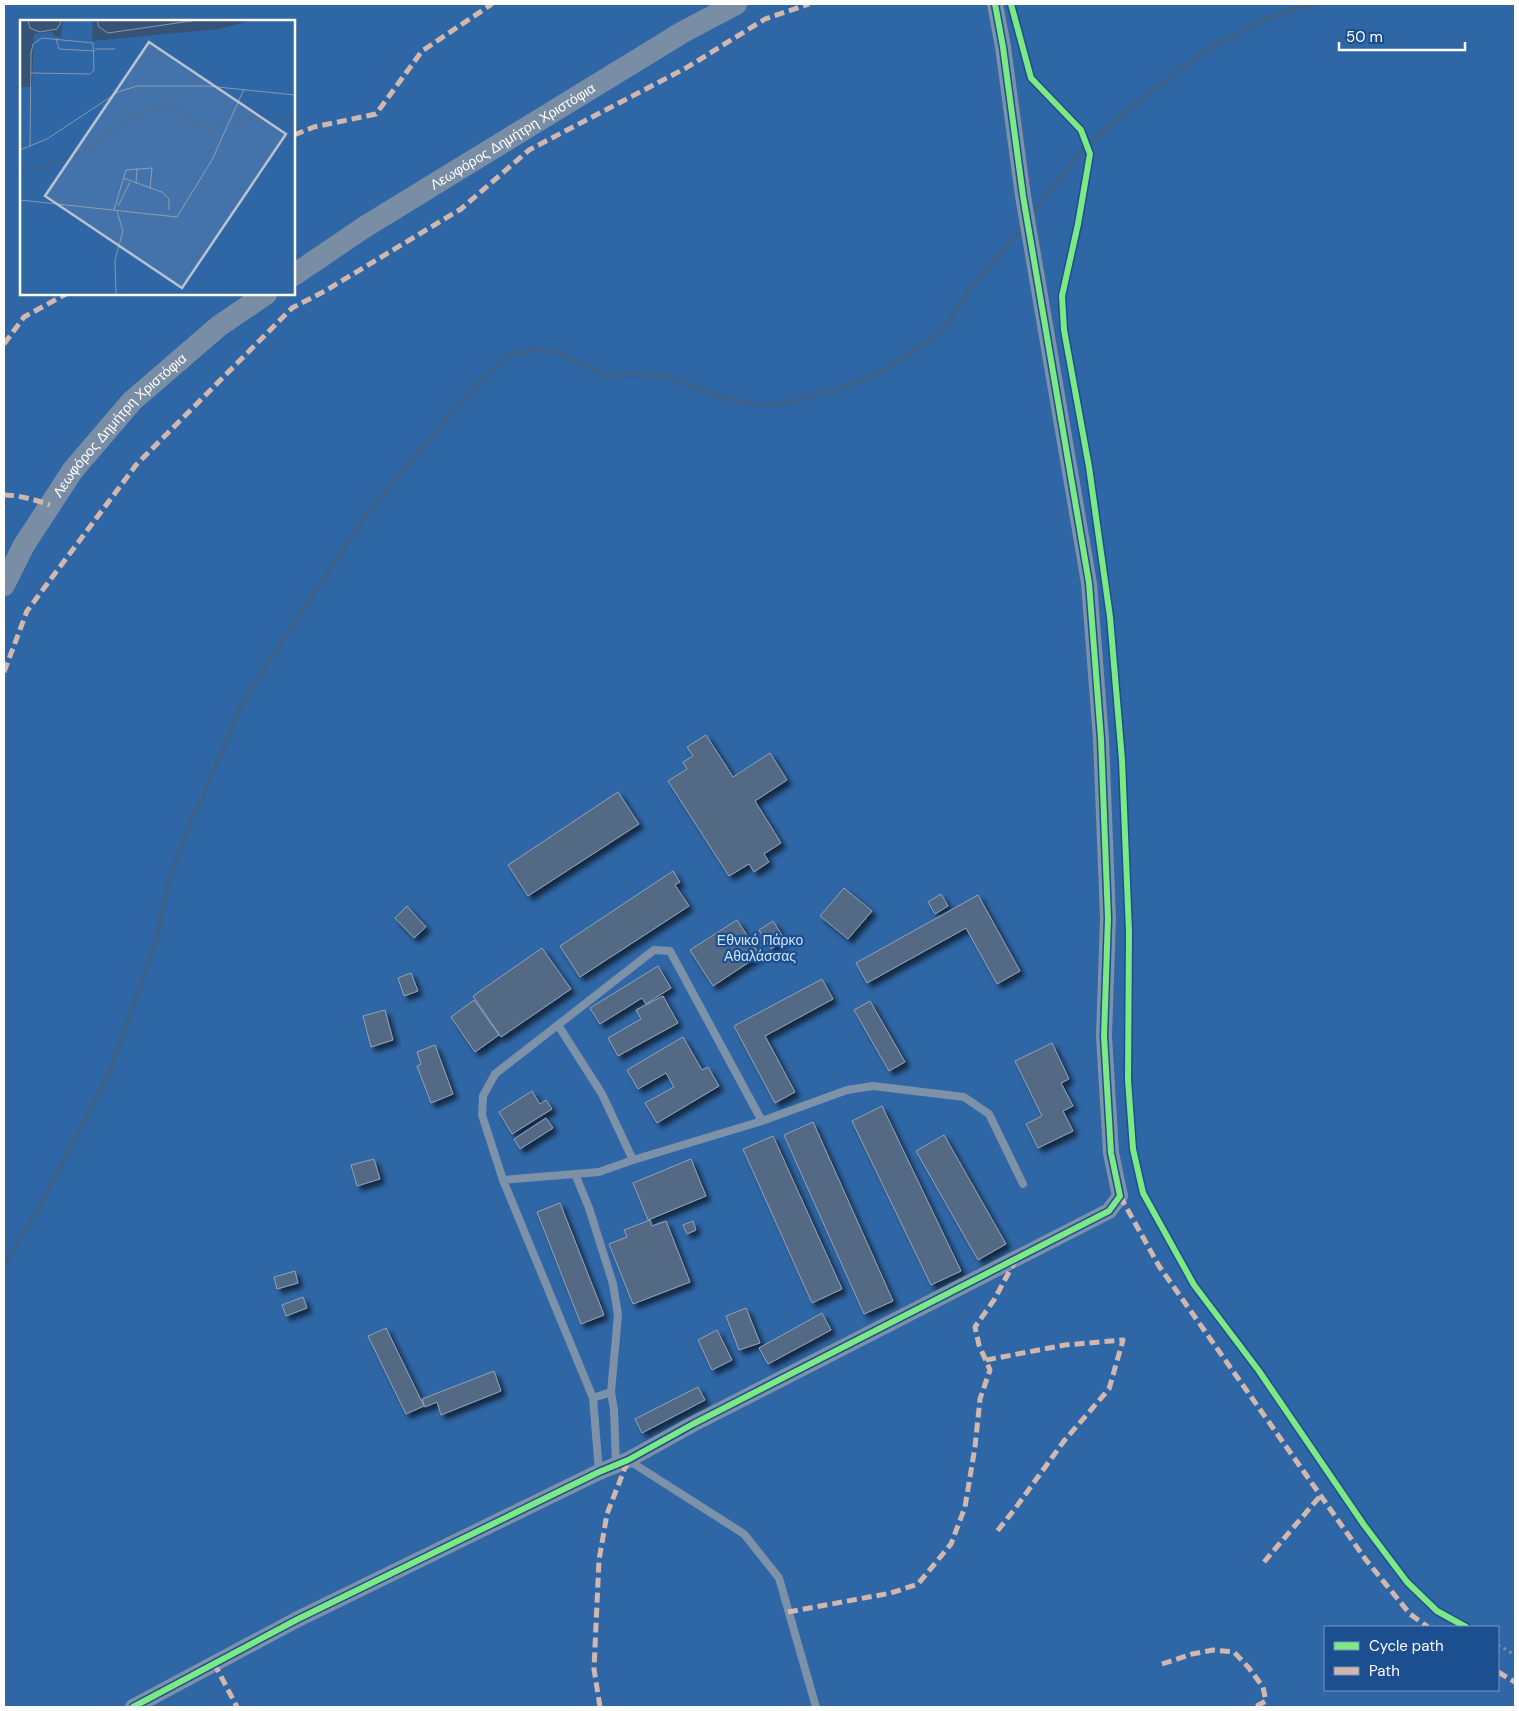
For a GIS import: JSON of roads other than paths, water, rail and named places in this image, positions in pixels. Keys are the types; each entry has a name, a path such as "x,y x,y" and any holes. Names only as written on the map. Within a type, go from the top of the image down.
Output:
{"main road":[{"name":"Λεωφόρος Δημήτρη Χριστόφια","path":"295,274 363,228 683,32 736,4"},
{"name":"Λεωφόρος Δημήτρη Χριστόφια","path":"4,585 24,545 73,470 132,401 219,326 265,295"}],"street":[{"path":"133,1707 298,1619 599,1472 622,1463 693,1424 1109,1211 1120,1196 1111,1153 1104,1036 1108,918 1101,739 1089,583 1031,241 995,4"}],"lane":[{"path":"599,1472 593,1398 503,1180 482,1115 482,1096 495,1074 654,950 670,951 762,1121"},
{"path":"558,1025 602,1094 633,1160"},
{"path":"503,1180 599,1172 762,1121 847,1090 873,1086 964,1097 989,1114 1023,1184"},
{"path":"575,1174 589,1208 613,1284 617,1308 616,1348 611,1392 622,1463 744,1534 779,1578 816,1707"},
{"path":"593,1398 611,1392"}],"waterway":[{"path":"1030,217 1082,150 1129,109 1203,52 1268,18 1311,4"},
{"path":"4,1266 46,1195 110,1071 155,944 170,878 192,817 211,778 242,703 365,517 456,407 482,379 508,356 534,349 559,353 606,376 628,374 665,376 729,399 755,405 782,404 838,390 890,367 943,330 969,291 1025,224"}],"park label":[{"name":"Εθνικό Πάρκο Αθαλάσσας","path":"760,948"}]}
